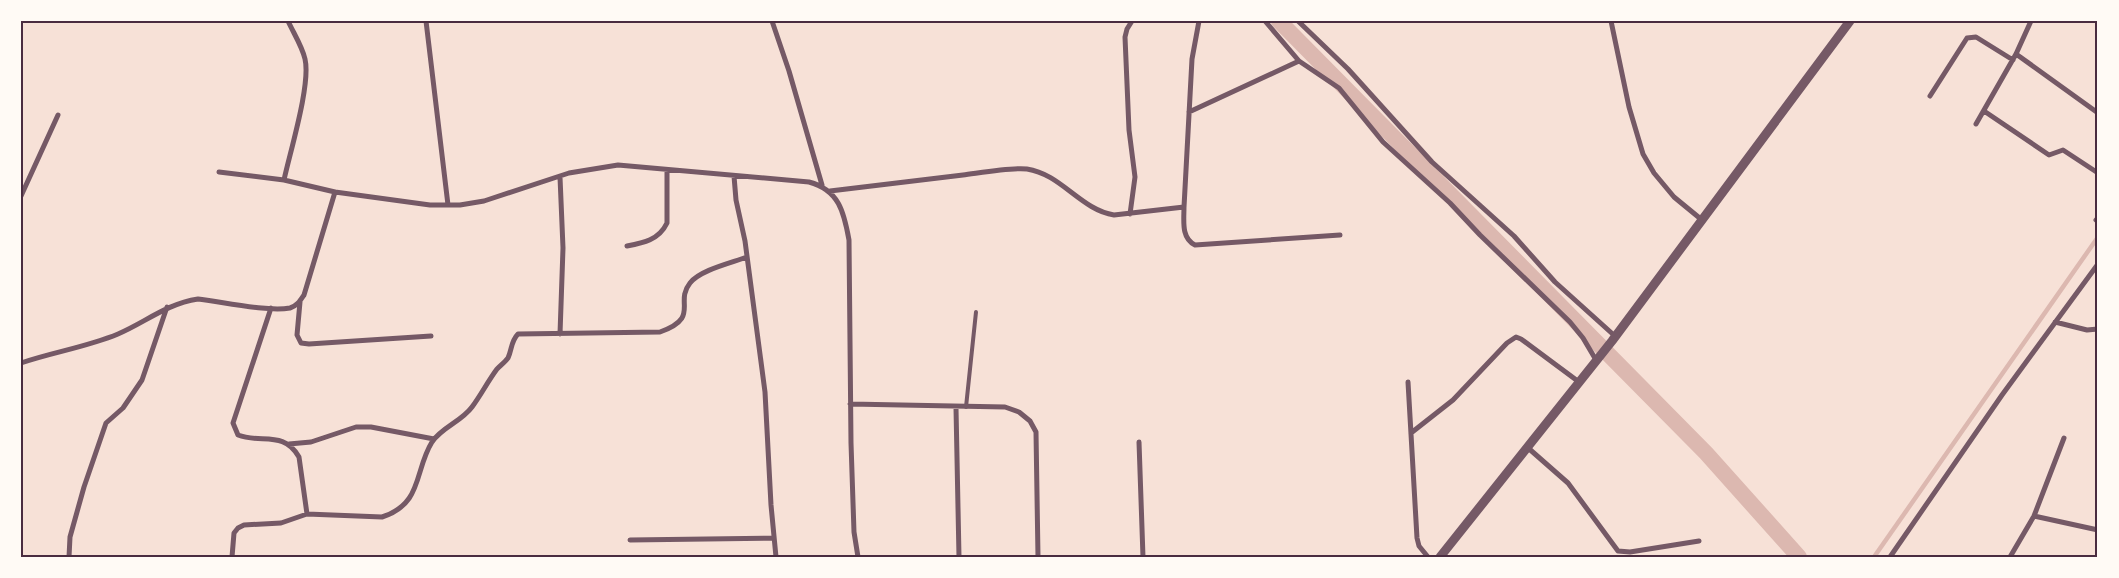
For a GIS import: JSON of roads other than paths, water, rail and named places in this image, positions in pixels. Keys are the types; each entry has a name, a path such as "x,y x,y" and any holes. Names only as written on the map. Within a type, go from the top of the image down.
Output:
{"street":[{"path":"284,180 306,82 306,61 302,47 288,21"},
{"path":"426,21 448,205"},
{"path":"772,21 789,71 822,186"},
{"path":"1130,214 1135,177 1130,130 1125,37 1132,21"},
{"path":"1198,21 1192,59 1188,112 1184,207 1184,231 1187,239 1195,246 1340,235"},
{"path":"1265,21 1299,61 1339,88 1383,142 1450,202 1480,235 1570,322 1599,356"},
{"path":"1298,21 1348,69 1432,162 1514,236 1555,282 1614,339"},
{"path":"1611,21 1629,107 1643,154 1654,173 1674,197 1702,220"},
{"path":"1440,557 1614,339 1850,21"},
{"path":"1976,124 2013,60 2031,21"},
{"path":"1930,96 1966,38 1970,36 1976,37 2013,60"},
{"path":"2016,54 2098,113"},
{"path":"1188,112 1299,61"},
{"path":"1984,111 2049,155 2062,150 2098,172"},
{"path":"21,196 58,115"},
{"path":"219,172 284,180 335,192 430,205 484,201 589,168 618,165 809,182 822,186 830,191 842,211 849,240 850,404 854,532 858,557"},
{"path":"830,191 1027,169 1042,174 1066,188 1092,208 1114,215 1184,207"},
{"path":"626,246 647,242 663,231 667,224 667,170"},
{"path":"560,176 563,248 560,334"},
{"path":"734,176 765,392 771,505 776,557"},
{"path":"335,192 304,295 300,302 297,334 301,342 309,344 431,336"},
{"path":"232,557 234,533 238,528 253,523 281,523 307,514 382,517 394,513 404,505 416,487 427,450 434,439 461,420 471,409 497,369 506,360 510,352 512,339 518,334 660,332 674,326 682,318 685,306 685,293 689,284 703,273 747,257"},
{"path":"1890,557 1997,402 2098,264"},
{"path":"21,362 93,343 119,334 167,307 198,299 271,308 289,308 300,302"},
{"path":"69,557 70,537 84,487 106,423 123,408 142,380 167,307"},
{"path":"271,308 233,423 238,435 245,438 281,440 289,444 299,457 307,514"},
{"path":"2055,322 2088,330 2098,329"},
{"path":"1411,433 1453,400 1507,343 1516,337 1579,382"},
{"path":"1408,382 1417,538 1419,546 1428,557"},
{"path":"850,404 956,408 992,406 1020,412 1030,421 1036,432 1038,448 1038,557"},
{"path":"956,408 959,557"},
{"path":"289,444 311,442 356,427 371,427 434,439"},
{"path":"2010,557 2034,516 2064,438"},
{"path":"1139,442 1143,557"},
{"path":"1527,447 1568,483 1618,551 1630,552 1699,542"},
{"path":"2034,516 2098,530"},
{"path":"630,540 774,538"}],"lane":[{"path":"966,407 976,312"}],"waterway":[{"path":"1279,21 1706,453 1799,557"},
{"path":"1874,557 2098,237"}]}
